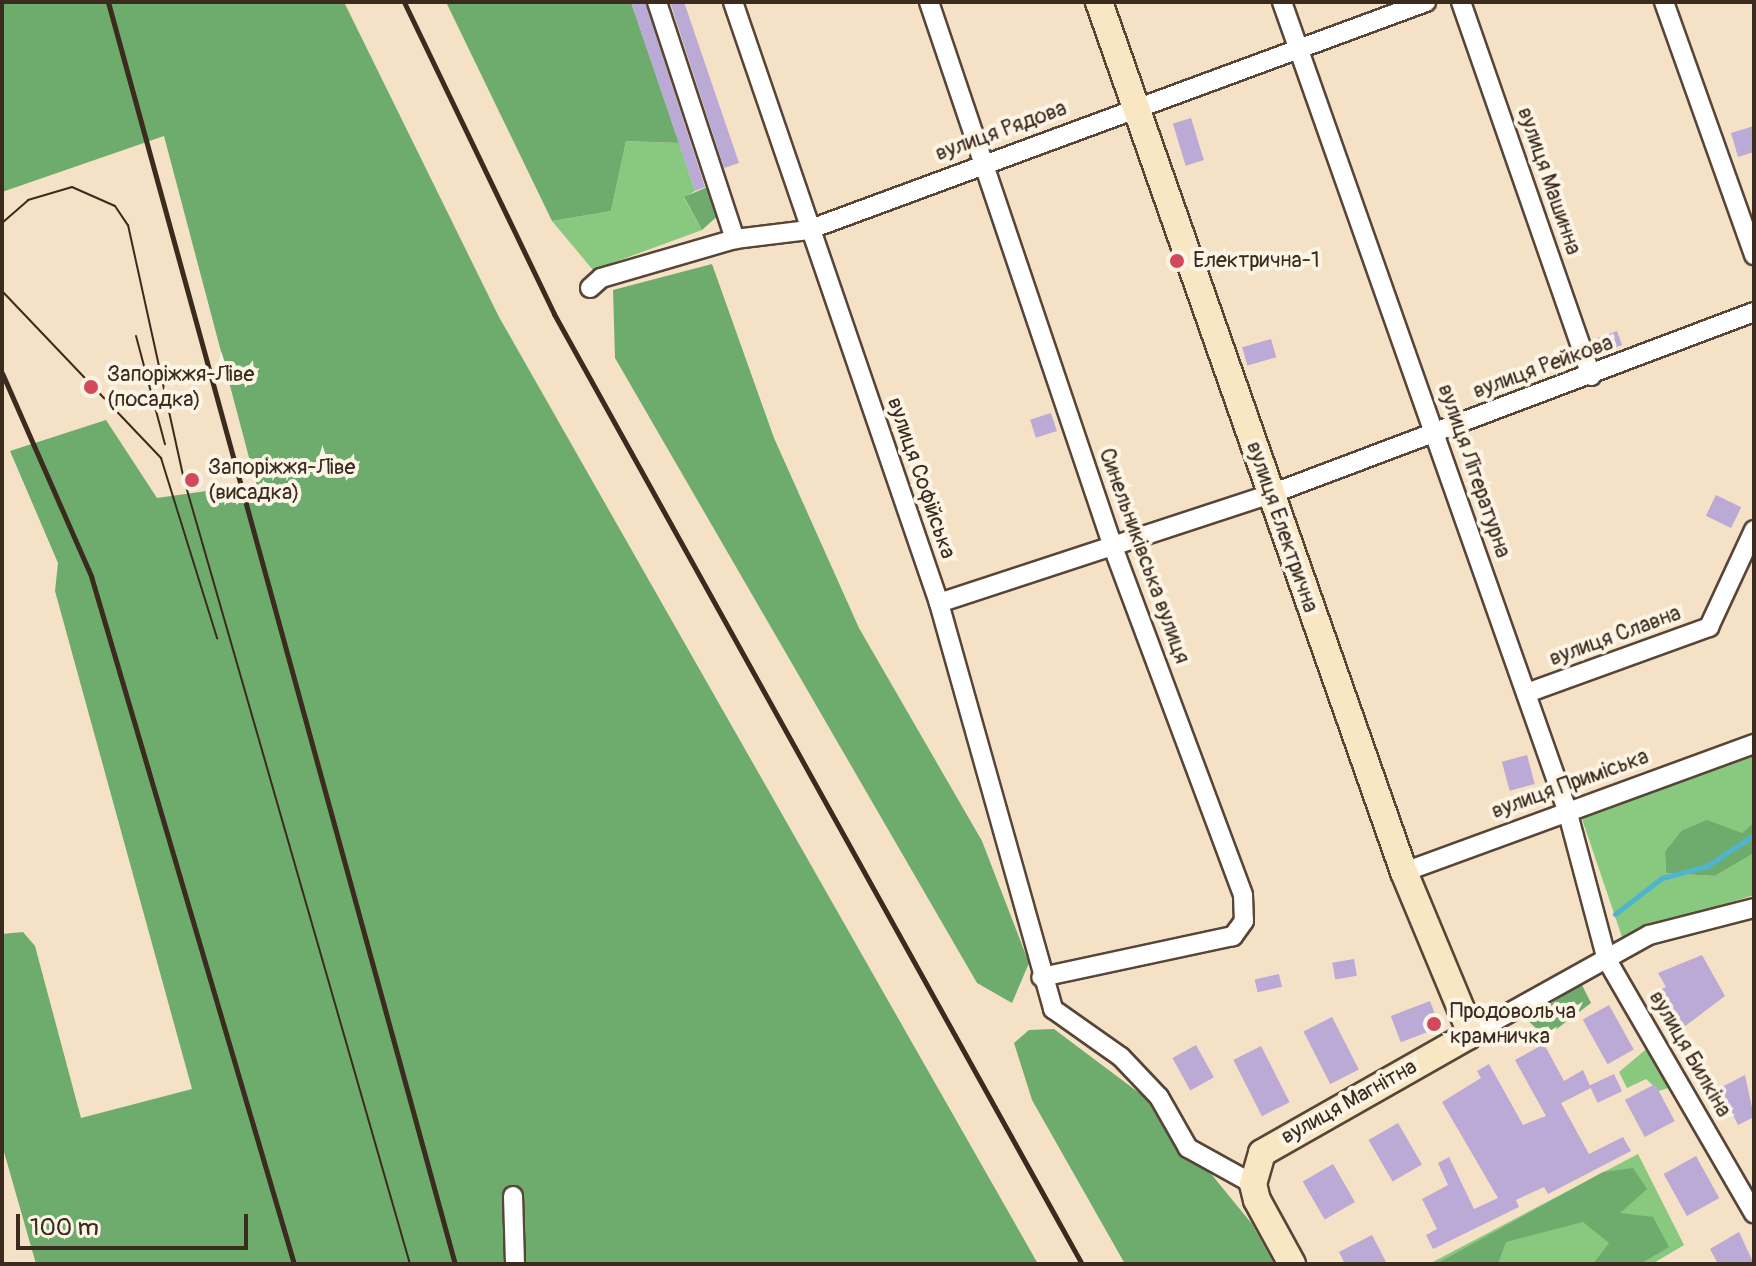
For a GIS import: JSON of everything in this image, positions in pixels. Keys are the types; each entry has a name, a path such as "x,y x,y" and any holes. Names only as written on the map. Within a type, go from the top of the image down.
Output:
{"street":[{"path":"657,2 735,239"},
{"name":"вулиця Софійська","path":"733,2 808,230 939,603 1041,977 1053,1009 1121,1057 1159,1097 1188,1148 1254,1175"},
{"name":"Синельниківська вулиця","path":"929,2 1113,547 1243,895 1244,921 1233,936 1041,977"},
{"name":"вулиця Електрична","path":"1099,2 1462,1039"},
{"name":"вулиця Літературна","path":"1282,2 1567,810 1607,960"},
{"name":"вулиця Рядова","path":"590,288 601,278 735,239 808,230 984,162 1299,51 1426,2"},
{"name":"вулиця Машинна","path":"1461,2 1591,376"},
{"path":"1664,2 1754,255"},
{"name":"вулиця Рейкова","path":"939,603 1271,494 1591,376 1754,312"},
{"name":"вулиця Славна","path":"1527,693 1709,627 1754,530"},
{"name":"вулиця Приміська","path":"1404,872 1754,744"},
{"name":"вулиця Магнітна","path":"1254,1175 1278,1139 1649,935 1754,908"},
{"name":"вулиця Билкіна","path":"1607,960 1754,1214"},
{"path":"1254,1175 1292,1264"},
{"path":"513,1196 515,1264"}],"green space":[{"path":"2,2 344,2 499,317 1038,1264 36,1264 2,1145 2,934 23,932 35,946 81,1118 192,1089 55,591 58,563 10,451 106,420 157,498 256,484 164,136 2,192"},
{"path":"446,2 631,2 679,143 626,141 611,211 552,221"},
{"path":"626,141 679,143 695,191 684,198 702,230 593,270 552,221 611,211"},
{"path":"712,185 722,212 702,230 684,197"},
{"path":"712,264 774,438 859,628 982,841 1029,963 1012,1003 977,983 615,358 613,290"},
{"path":"1754,750 1754,822 1742,833 1681,831 1665,853 1666,873 1715,876 1754,853 1754,895 1622,937 1580,813"},
{"path":"1707,820 1742,833 1754,822 1754,853 1715,876 1666,873 1665,852 1681,831"},
{"path":"1581,983 1591,1003 1546,1037 1527,1020"},
{"path":"1054,1029 1146,1098 1174,1144 1212,1175 1252,1224 1274,1264 1125,1264 1032,1100 1014,1043 1029,1030"},
{"path":"1650,1046 1671,1087 1659,1091 1646,1079 1627,1088 1619,1072"},
{"path":"1638,1154 1684,1245 1652,1264 1429,1264"},
{"path":"1633,1168 1647,1189 1620,1213 1653,1217 1669,1247 1640,1264 1593,1264 1609,1243 1583,1222 1506,1242 1498,1264 1436,1264 1603,1172"}],"building":[{"path":"631,2 645,2 705,187 695,191"},
{"path":"670,2 684,2 739,163 724,168"},
{"path":"1191,118 1204,160 1186,166 1173,124"},
{"path":"1754,126 1754,152 1738,157 1731,133"},
{"path":"1617,331 1622,345 1601,353 1595,339"},
{"path":"1271,339 1276,357 1247,366 1242,347"},
{"path":"1051,413 1057,431 1036,438 1030,420"},
{"path":"1716,495 1741,507 1731,528 1706,516"},
{"path":"1527,755 1535,784 1510,791 1502,762"},
{"path":"1702,955 1725,996 1676,1033 1653,993 1666,987 1658,973"},
{"path":"1354,959 1357,976 1335,980 1332,963"},
{"path":"1279,974 1282,987 1258,992 1255,980"},
{"path":"1430,1001 1440,1027 1401,1042 1391,1016"},
{"path":"1609,1005 1634,1050 1607,1064 1583,1020"},
{"path":"1332,1017 1359,1070 1330,1084 1303,1032"},
{"path":"1544,1044 1564,1081 1583,1070 1591,1088 1561,1103 1589,1154 1623,1137 1631,1151 1548,1194 1544,1187 1516,1200 1519,1207 1433,1249 1426,1235 1437,1229 1422,1199 1448,1185 1438,1163 1449,1157 1474,1209 1498,1198 1442,1102 1481,1078 1477,1071 1489,1064 1523,1125 1546,1116 1515,1060"},
{"path":"1196,1045 1214,1077 1190,1090 1172,1058"},
{"path":"1261,1046 1290,1102 1262,1116 1233,1060"},
{"path":"1614,1074 1622,1091 1598,1103 1590,1085"},
{"path":"1745,1075 1754,1117 1738,1125 1720,1088"},
{"path":"1655,1084 1675,1121 1645,1137 1625,1100"},
{"path":"1398,1123 1422,1165 1393,1182 1369,1140"},
{"path":"1696,1156 1719,1198 1687,1216 1664,1174"},
{"path":"1333,1164 1355,1202 1325,1220 1303,1182"},
{"path":"1739,1232 1754,1264 1718,1264 1710,1249"},
{"path":"1372,1235 1387,1264 1345,1264 1339,1252"}],"waterway":[{"path":"1615,914 1662,878 1707,866 1754,835"}],"tram line":[{"path":"2,223 28,200 72,187 115,206 128,225 183,476 410,1264"},
{"path":"2,291 161,458 217,638"},
{"path":"136,336 165,444"}],"railway":[{"path":"108,2 455,1264"},
{"path":"404,2 554,314 1082,1264"},
{"path":"2,373 91,576 294,1264"}],"place":[{"name":"Електрична-1","path":"1177,261"},
{"name":"Запоріжжя-Ліве (посадка)","path":"91,387"},
{"name":"Запоріжжя-Ліве (висадка)","path":"192,480"},
{"name":"Продовольча крамничка","path":"1434,1024"}]}
